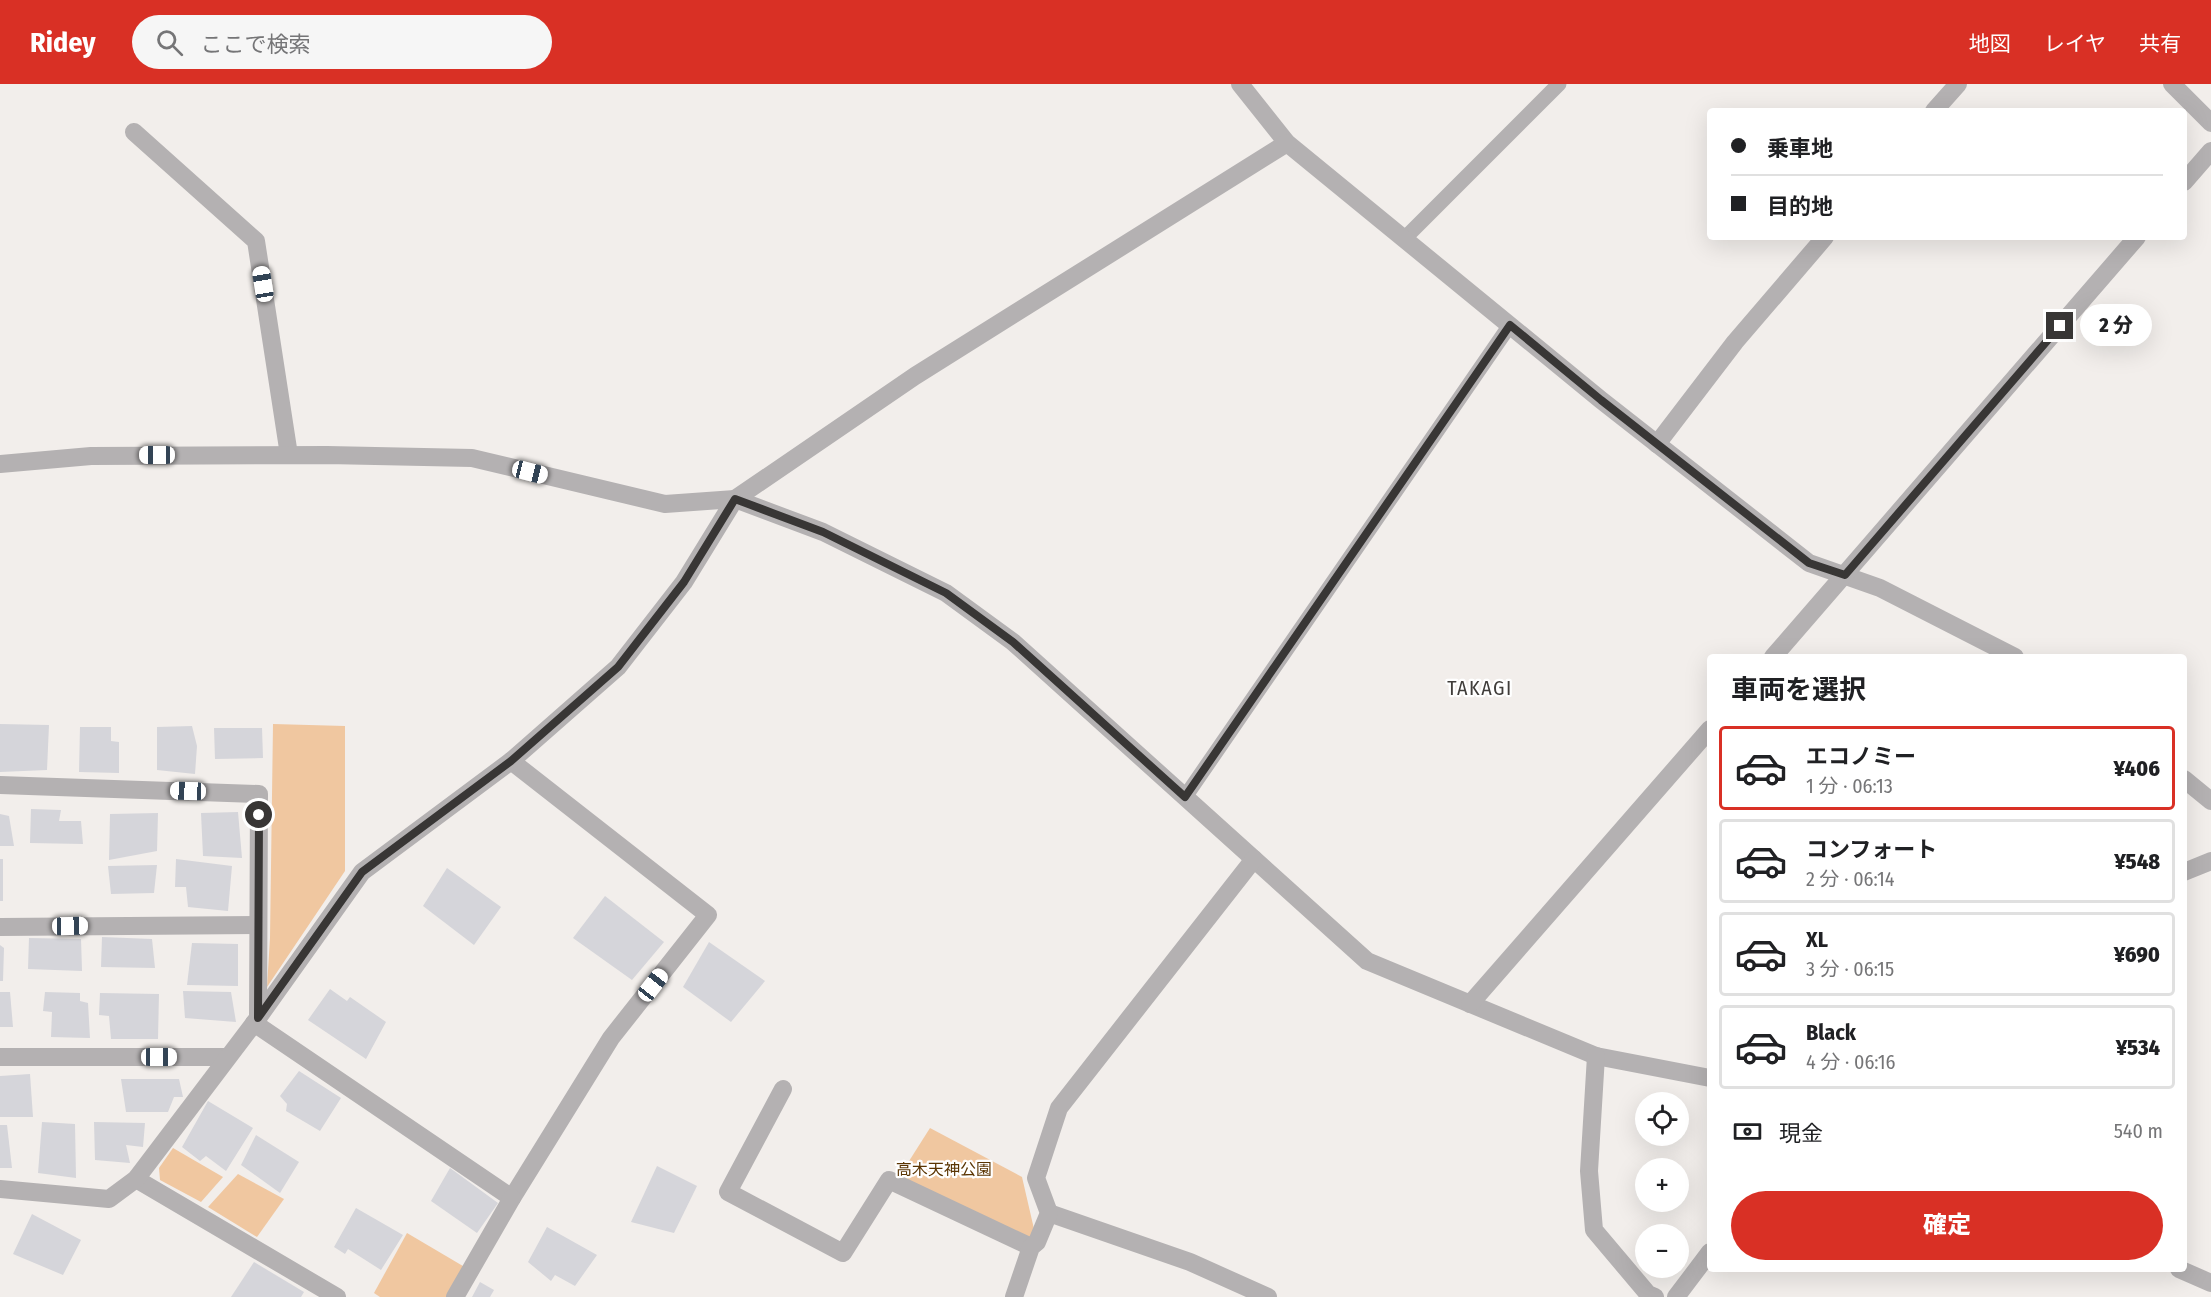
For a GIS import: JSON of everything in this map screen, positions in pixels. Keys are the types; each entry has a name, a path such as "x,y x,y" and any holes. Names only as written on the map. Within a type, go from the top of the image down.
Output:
{"street":[{"path":"1240,84 1287,143 1657,444 1809,563 1880,588 2009,654"},
{"path":"1937,108 1958,84"},
{"path":"2172,84 2211,123"},
{"path":"134,132 256,241 289,455"},
{"path":"0,1188 109,1199 136,1179 256,1021 362,872 511,761 618,667 684,582 735,499 915,376 1287,143"},
{"path":"2187,179 2211,151"},
{"path":"1657,444 1735,342 1822,240"},
{"path":"1776,654 2134,240"},
{"path":"0,464 91,456 289,455 472,458 664,504 735,499 823,532 946,593 1013,642 1367,961 1596,1056 1707,1077"},
{"path":"1470,1004 1707,732"},
{"path":"455,1297 512,1197 611,1038 708,915 511,761"},
{"path":"2187,781 2211,801"},
{"path":"0,786 259,794 256,1021"},
{"path":"1014,1297 1031,1247 1037,1242 1049,1213 1036,1178 1059,1108 1254,859"},
{"path":"2187,871 2211,861"},
{"path":"0,927 258,925"},
{"path":"256,1021 512,1197"},
{"path":"1596,1056 1589,1171 1594,1230 1648,1294 1655,1297"},
{"path":"0,1057 227,1058"},
{"path":"783,1089 728,1192 843,1253 889,1180 1031,1247"},
{"path":"136,1179 330,1295"},
{"path":"1049,1213 1190,1262 1268,1297"},
{"path":"1676,1297 1707,1256"},
{"path":"2186,1272 2211,1283"}],"lane":[{"path":"1405,238 1559,84"},
{"path":"1185,797 1510,325"}],"green space":[{"path":"273,724 345,726 345,871 267,987 270,938"},
{"name":"高木天神公園","path":"930,1128 1022,1177 1037,1242 897,1180"},
{"path":"173,1148 223,1177 201,1202 160,1180 159,1168"},
{"path":"238,1174 284,1199 257,1237 208,1207"},
{"path":"407,1233 468,1269 449,1297 380,1297 374,1293"}],"building":[{"path":"0,724 49,725 47,770 0,772"},
{"path":"192,726 197,746 195,774 157,770 157,727"},
{"path":"80,727 111,727 111,741 119,742 119,773 79,772"},
{"path":"214,728 262,728 263,758 215,759"},
{"path":"31,809 61,810 59,821 81,821 83,844 30,843"},
{"path":"238,812 242,858 203,856 201,813"},
{"path":"158,813 157,851 109,860 110,814"},
{"path":"0,814 9,816 14,846 0,846"},
{"path":"0,859 3,859 3,901 0,901"},
{"path":"176,859 232,866 228,911 188,907 186,887 175,887"},
{"path":"157,865 154,893 111,894 108,866"},
{"path":"447,868 501,907 474,945 423,906"},
{"path":"605,896 664,942 632,980 573,938"},
{"path":"102,937 152,939 155,968 101,967"},
{"path":"29,938 81,939 82,971 28,969"},
{"path":"709,942 765,981 731,1022 683,987"},
{"path":"192,943 238,944 238,986 187,985"},
{"path":"0,945 4,948 3,981 0,981"},
{"path":"330,989 347,1001 350,997 386,1022 366,1059 308,1020"},
{"path":"183,991 231,992 236,1022 185,1018"},
{"path":"0,992 10,992 13,1027 0,1027"},
{"path":"45,992 80,993 80,1001 88,1003 90,1038 51,1037 52,1012 43,1011"},
{"path":"100,993 159,994 158,1039 111,1039 109,1016 99,1015"},
{"path":"299,1071 341,1098 320,1131 286,1111 287,1104 280,1096"},
{"path":"30,1074 33,1117 0,1117 0,1076"},
{"path":"121,1079 179,1079 183,1097 174,1097 168,1112 126,1112"},
{"path":"208,1101 253,1128 226,1171 206,1156 200,1161 182,1147"},
{"path":"42,1122 75,1124 76,1178 38,1173"},
{"path":"94,1122 145,1123 143,1147 126,1145 130,1163 95,1160"},
{"path":"0,1125 7,1125 12,1168 0,1168"},
{"path":"256,1135 299,1162 280,1193 241,1165"},
{"path":"657,1166 697,1186 674,1233 631,1222"},
{"path":"450,1168 498,1203 477,1233 431,1201"},
{"path":"356,1208 403,1235 381,1270 348,1249 345,1254 334,1247"},
{"path":"32,1214 81,1240 63,1275 13,1254"},
{"path":"547,1227 597,1255 575,1286 555,1275 551,1281 528,1262"},
{"path":"254,1262 304,1292 301,1297 231,1297"},
{"path":"480,1282 494,1290 490,1297 472,1297"}],"district":[{"name":"TAKAGI","path":"1480,688"}],"route":[{"path":"259,815 258,1018 362,872 511,761 618,667 684,582 735,499 823,532 946,593 1013,642 1185,797 1510,325 1601,400 1809,563 1845,575 2060,326"}]}
